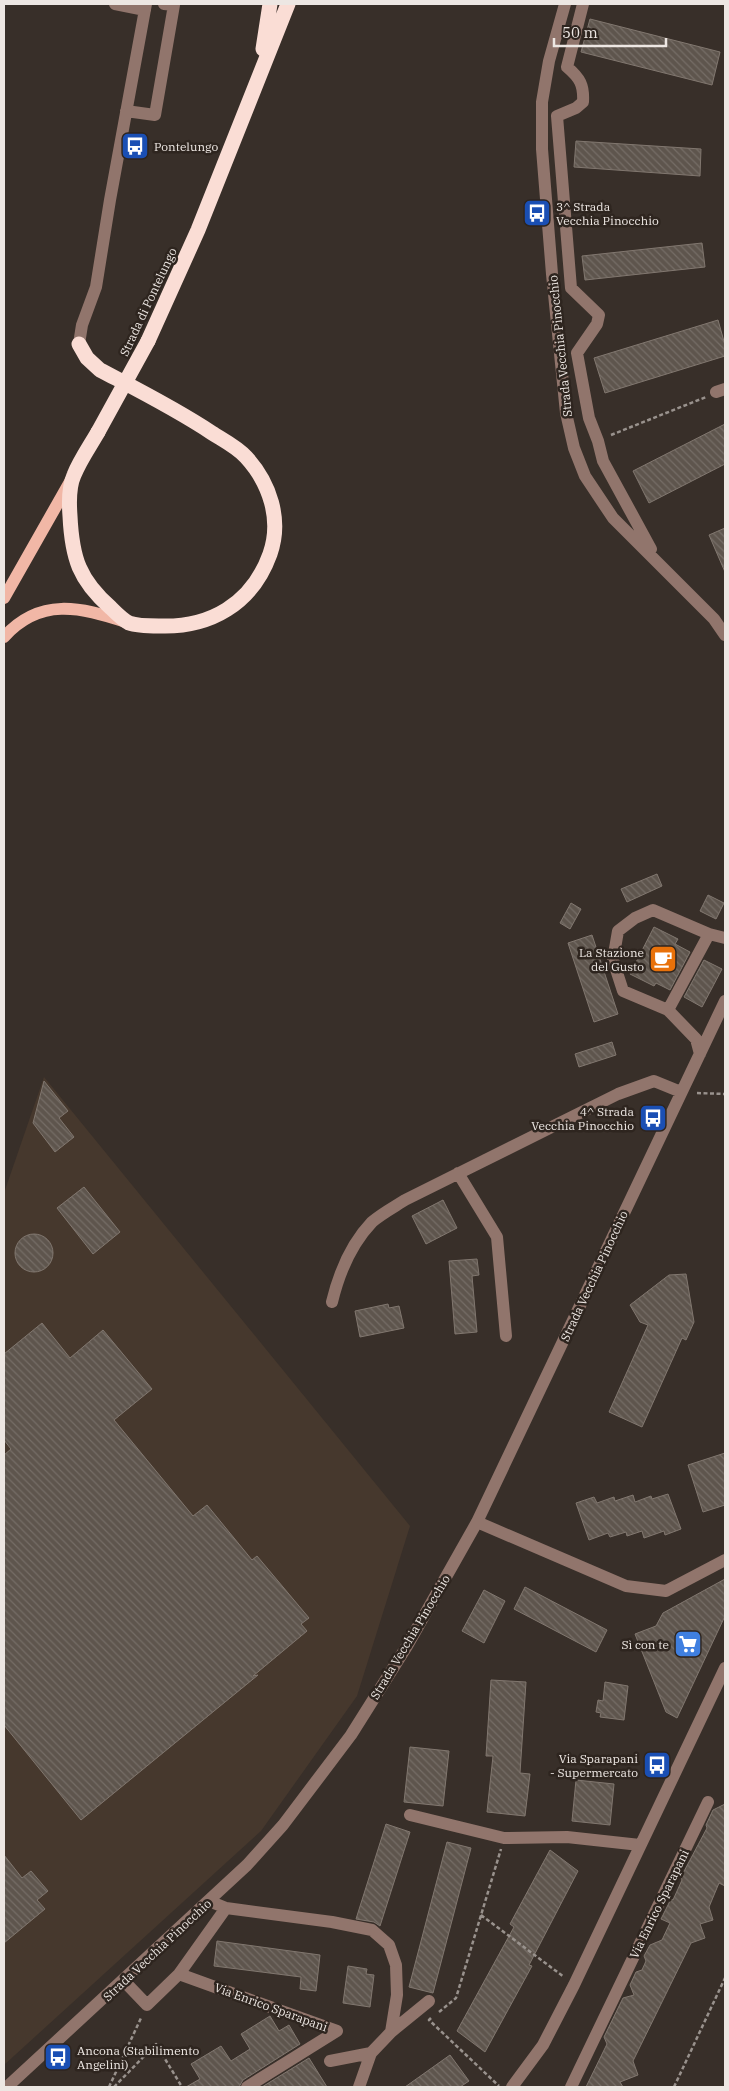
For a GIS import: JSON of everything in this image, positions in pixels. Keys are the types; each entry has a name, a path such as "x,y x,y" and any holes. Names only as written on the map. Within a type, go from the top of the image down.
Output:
{"highway":[{"path":"260,74 270,4"},
{"name":"Strada di Pontelungo","path":"73,476 148,341 198,230 288,4"},
{"path":"73,476 69,506 71,540 76,562 84,578 99,598 128,623 169,626 190,624 216,617 238,603 253,587 264,571 272,547 275,524 271,499 261,477 245,456 192,420 100,370 87,358 79,344"}],"main road":[{"name":"Strada di Pontelungo","path":"4,598 73,476"},
{"path":"4,637 16,623 43,612 65,608 92,611 128,623"}],"street":[{"path":"79,344 82,325 96,287 145,7 115,4"},
{"path":"126,111 155,115 174,5 164,4"},
{"name":"Strada Vecchia Pinocchio","path":"565,4 549,61 542,102 542,149 566,413 574,448 585,476 613,518 714,619 725,635"},
{"path":"543,118 557,116 576,108 583,102 584,90 579,76 567,67 583,4"},
{"path":"557,116 571,288 599,315 597,324 577,353 589,418 598,441 603,462 658,562"},
{"path":"700,1054 696,1039 668,1010 624,991 613,960 618,931 635,918 653,910 709,934 725,938"},
{"path":"668,1010 709,934"},
{"name":"Strada Vecchia Pinocchio","path":"8,2087 247,1865 283,1825 350,1735 407,1646 477,1522 725,1001"},
{"path":"332,1302 339,1275 354,1247 373,1222 405,1200 618,1094 654,1081 681,1092"},
{"path":"458,1173 497,1237 506,1336"},
{"path":"477,1522 626,1586 666,1591 725,1560"},
{"path":"512,2087 543,2045 574,1985 725,1668"},
{"name":"Via Enrico Sparapani","path":"571,2087 708,1802"},
{"path":"410,1815 504,1838 567,1837 640,1845"},
{"path":"209,1901 226,1908 332,1922 372,1930 389,1945 396,1965 397,1995 391,2032"},
{"path":"124,1981 147,2005 179,1974 226,1908"},
{"name":"Via Enrico Sparapani","path":"179,1974 337,2031 247,2087"},
{"path":"359,2087 370,2053 391,2032 430,2001"},
{"path":"330,2061 370,2053"}],"path":[{"path":"598,441 721,391"},
{"path":"681,1092 725,1094"},
{"path":"500,2087 429,2020 456,1998 504,1838"},
{"path":"481,1915 574,1985"},
{"path":"674,2087 725,1978"},
{"path":"109,2087 137,2026"},
{"path":"114,2087 156,2044 182,2087"}],"shaded area":[{"path":"44,1077 410,1526 357,1696 261,1831 4,2065 4,1193"}],"building":[{"path":"590,19 720,52 712,85 581,52"},
{"path":"576,141 701,149 700,176 574,167"},
{"path":"702,243 705,267 585,280 582,256"},
{"path":"718,320 725,345 725,356 605,393 594,358"},
{"path":"725,424 725,464 649,503 633,471"},
{"path":"725,528 725,572 709,535"},
{"path":"657,874 662,886 627,902 621,889"},
{"path":"708,895 724,903 716,919 700,911"},
{"path":"571,903 581,909 570,929 560,923"},
{"path":"654,927 678,939 675,944 690,952 670,990 656,983 654,986 630,974"},
{"path":"592,935 618,1014 594,1022 568,943"},
{"path":"704,960 722,969 702,1007 684,997"},
{"path":"612,1042 616,1055 579,1067 575,1054"},
{"path":"44,1081 68,1111 59,1118 74,1137 55,1152 33,1123"},
{"path":"84,1187 120,1232 93,1254 57,1208"},
{"path":"443,1200 457,1228 426,1244 412,1216"},
{"path":"34,1234 47,1240 53,1253 47,1266 34,1272 21,1266 15,1253 21,1240"},
{"path":"477,1259 479,1275 472,1276 477,1332 455,1334 449,1261"},
{"path":"686,1274 694,1322 686,1340 682,1338 642,1427 609,1412 648,1325 640,1322 630,1305 669,1275"},
{"path":"388,1304 389,1308 399,1306 404,1328 360,1337 355,1311"},
{"path":"42,1323 70,1358 103,1330 152,1389 114,1420 193,1516 207,1505 252,1560 257,1556 309,1618 301,1624 307,1631 253,1676 258,1675 81,1820 4,1725 4,1455 11,1449 4,1440 4,1354"},
{"path":"725,1453 725,1505 703,1512 688,1465"},
{"path":"668,1494 681,1529 665,1535 664,1531 644,1538 642,1531 627,1536 626,1532 610,1537 608,1533 589,1540 576,1503 594,1497 597,1503 614,1497 615,1501 633,1495 635,1502 651,1496 652,1499"},
{"path":"725,1579 725,1616 677,1718 666,1712 635,1634 656,1626 663,1613"},
{"path":"525,1587 607,1630 596,1652 514,1609"},
{"path":"484,1590 505,1601 484,1643 462,1631"},
{"path":"491,1680 526,1682 520,1773 530,1774 525,1816 487,1812 493,1756 486,1756"},
{"path":"605,1682 628,1686 624,1720 600,1717 601,1713 596,1712 598,1700 603,1701"},
{"path":"410,1747 449,1751 443,1806 404,1802"},
{"path":"576,1780 614,1784 610,1825 572,1821"},
{"path":"725,1804 725,1886 719,1883 709,1907 713,1920 700,1924 705,1938 691,1943 633,2061 638,2075 620,2082 623,2087 586,2087 607,2044 604,2037 623,1998 634,1995 630,1985 636,1972 642,1970 646,1961 644,1956 650,1945 662,1940 670,1923 661,1919 671,1899 673,1900 682,1880 681,1877 707,1828 706,1825 713,1810"},
{"path":"386,1824 410,1832 380,1926 374,1922 356,1919"},
{"path":"447,1842 471,1848 433,1993 409,1987"},
{"path":"550,1850 578,1871 529,1965 532,1966 485,2052 457,2031 514,1927 510,1924"},
{"path":"4,1855 22,1878 31,1871 48,1891 37,1900 45,1909 4,1943"},
{"path":"217,1941 320,1955 316,1991 300,1989 301,1977 214,1966"},
{"path":"348,1966 367,1969 366,1974 374,1975 370,2007 343,2003"},
{"path":"270,2016 279,2031 289,2025 300,2044 243,2080 239,2087 186,2087 200,2079 191,2064 221,2046 231,2061 250,2049 241,2034"},
{"path":"450,2055 469,2081 460,2087 405,2087"},
{"path":"309,2058 327,2087 262,2087"}],"place":[{"name":"Pontelungo","path":"135,146"},
{"name":"3^ Strada Vecchia Pinocchio","path":"537,213"},
{"name":"La Stazione del Gusto","path":"663,959"},
{"name":"4^ Strada Vecchia Pinocchio","path":"653,1118"},
{"name":"Sì con te","path":"688,1644"},
{"name":"Via Sparapani - Supermercato","path":"657,1765"},
{"name":"Ancona (Stabilimento Angelini)","path":"58,2057"}]}
